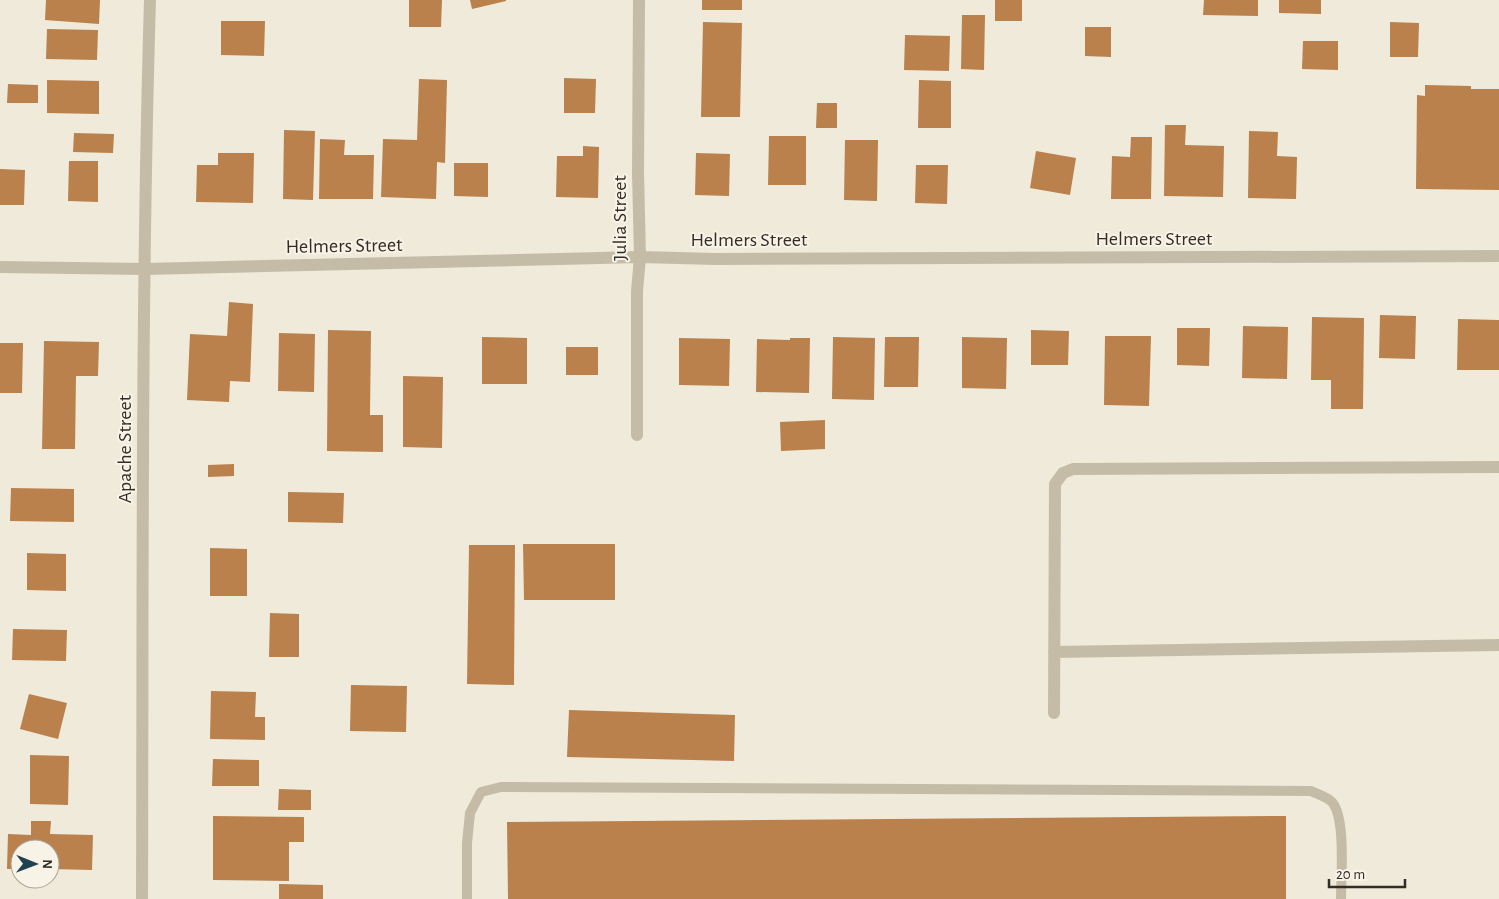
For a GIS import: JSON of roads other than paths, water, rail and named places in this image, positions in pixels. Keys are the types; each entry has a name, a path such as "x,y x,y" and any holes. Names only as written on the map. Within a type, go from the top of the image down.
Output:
{"street":[{"name":"Apache Street","path":"142,899 144,327 150,0"},
{"name":"Julia Street","path":"637,435 637,292 640,257 638,172 639,0"},
{"name":"Helmers Street","path":"0,267 145,269 640,257 726,259 1499,256"},
{"path":"1054,713 1055,484 1063,473 1074,469 1499,467"},
{"path":"1054,652 1499,645"}],"lane":[{"path":"467,899 467,843 470,813 481,792 501,787 511,787 1311,791 1331,802 1339,814 1341,899"}]}
